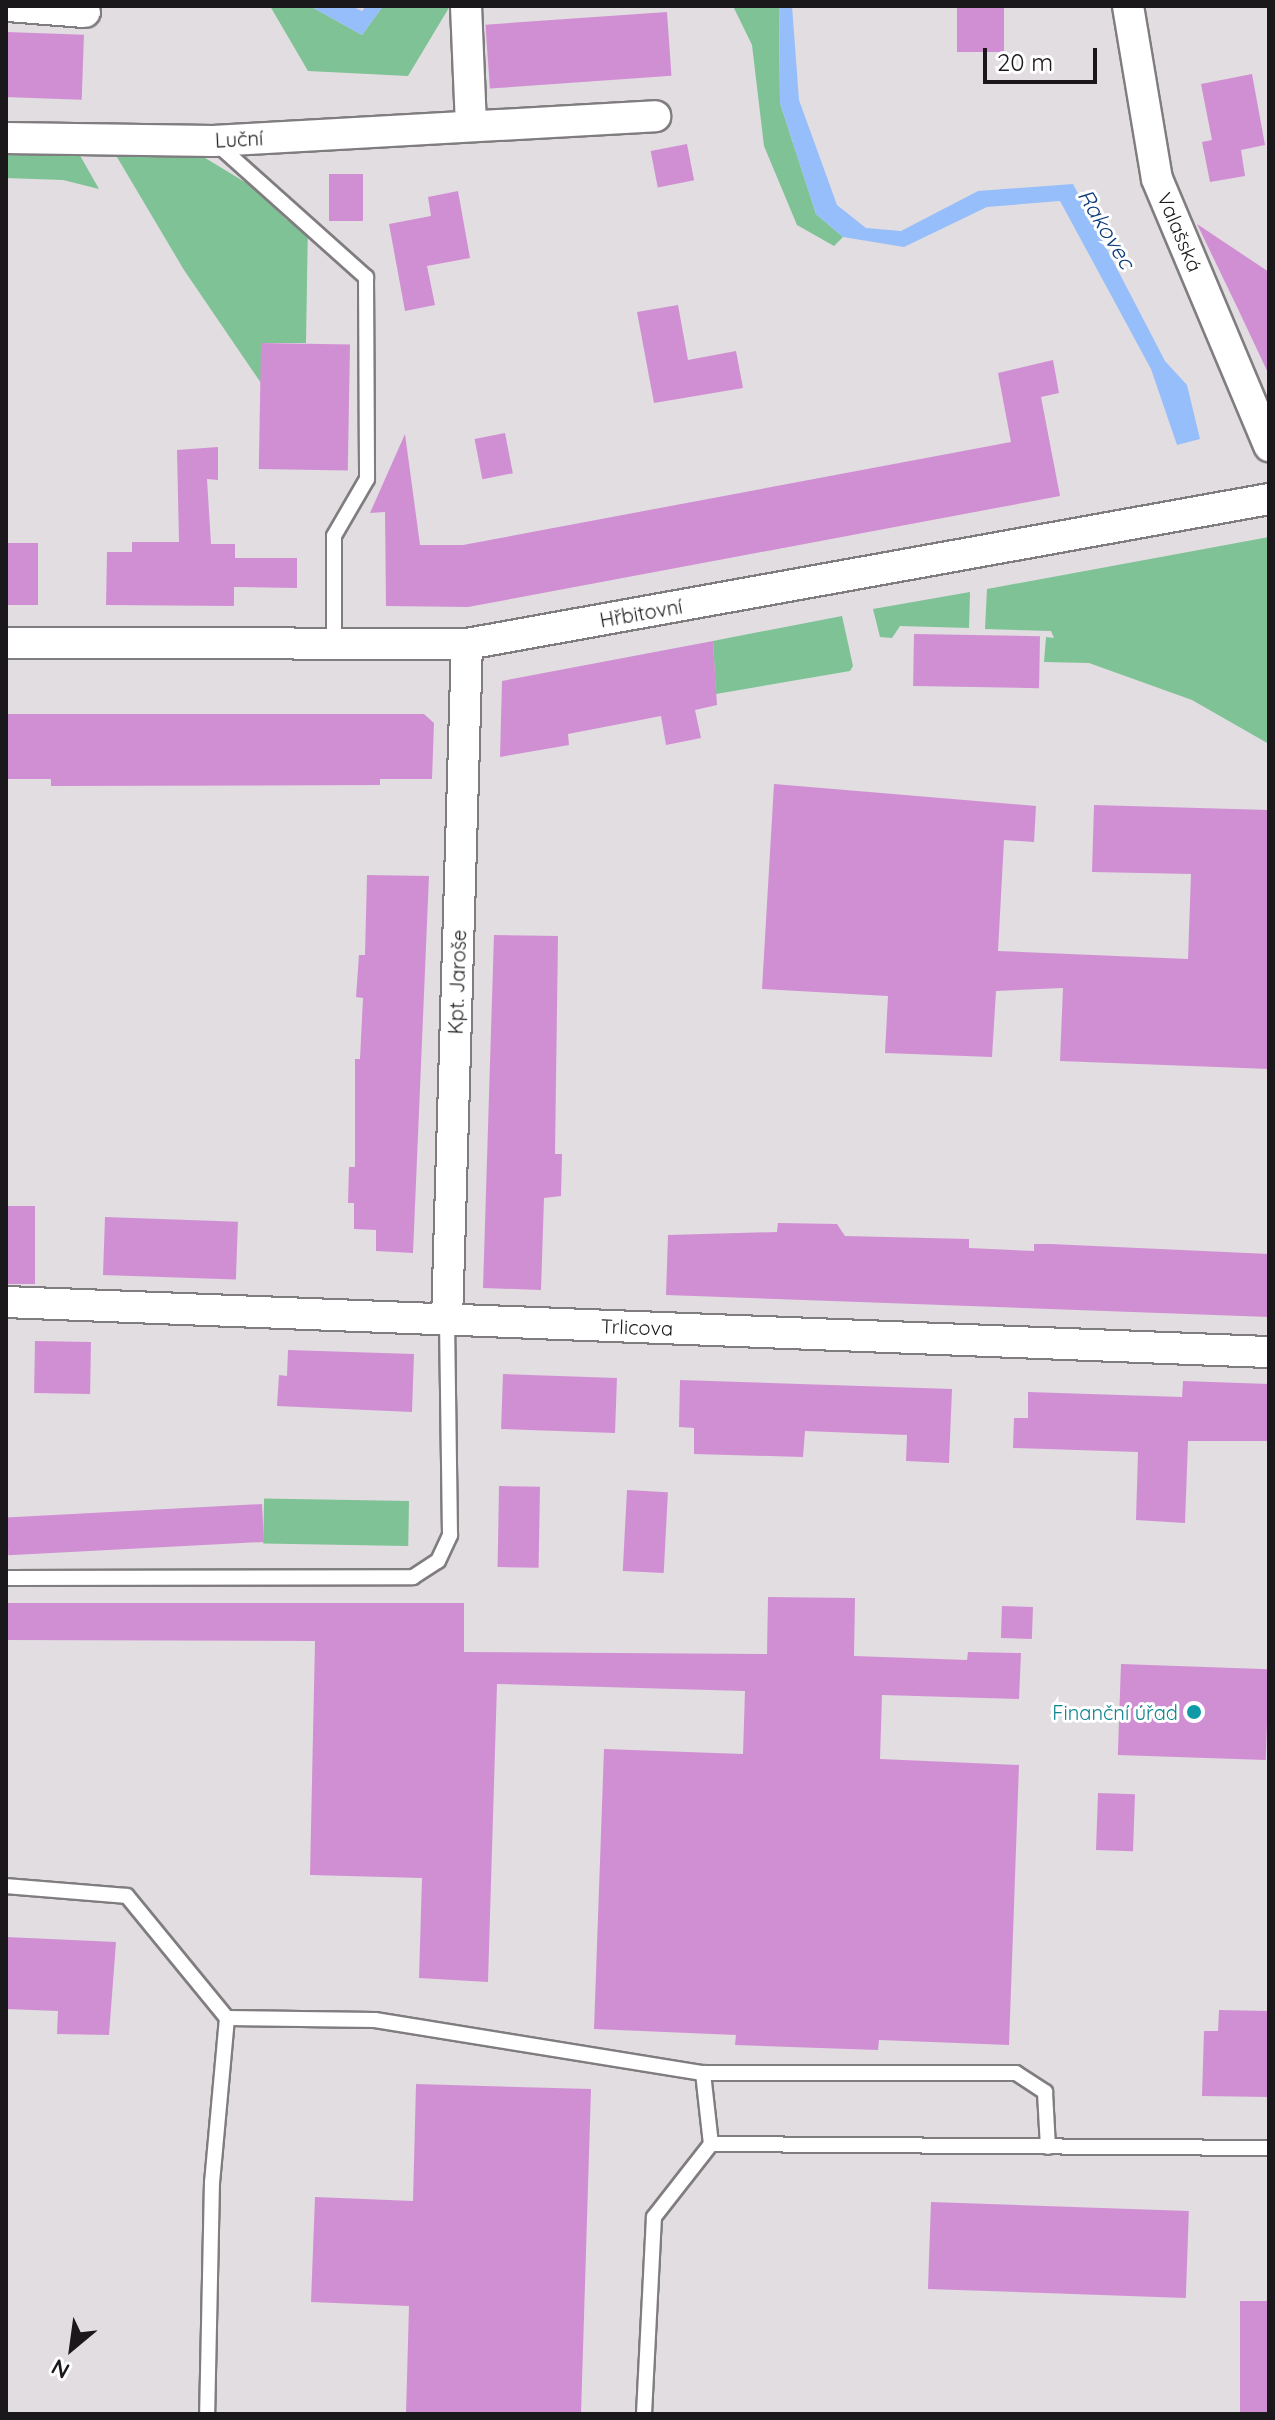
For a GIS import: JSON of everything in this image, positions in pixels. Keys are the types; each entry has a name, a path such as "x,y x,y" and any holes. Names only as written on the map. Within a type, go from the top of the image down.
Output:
{"street":[{"path":"8,6 85,12"},
{"path":"466,6 471,126"},
{"name":"Valašská","path":"1128,6 1157,179 1269,446"},
{"name":"Luční","path":"6,138 213,141 655,116"},
{"name":"Hřbitovní","path":"6,643 467,644 1269,499"},
{"name":"Kpt. Jaroše","path":"447,1320 467,644"},
{"name":"Trlicova","path":"6,1302 1269,1352"}],"lane":[{"path":"213,141 366,277 367,479 334,536 334,644"},
{"path":"6,1578 413,1577 438,1561 450,1535 447,1320"},
{"path":"6,1886 127,1896 227,2018 212,2182 207,2414"},
{"path":"227,2018 375,2020 703,2073 1016,2073 1045,2092 1048,2147"},
{"path":"644,2414 654,2217 711,2144 703,2073"},
{"path":"711,2144 1269,2148"}],"green space":[{"path":"270,6 310,6 362,35 383,6 450,6 408,76 308,71"},
{"path":"733,6 779,6 780,103 816,214 843,237 834,246 797,225 764,146 752,45"},
{"path":"6,148 78,152 99,189 63,180 6,178"},
{"path":"192,150 253,187 287,220 308,221 306,343 261,343 261,383 184,270 114,152"},
{"path":"1269,537 1269,744 1192,700 1089,663 1044,662 1046,637 1054,638 1051,631 985,629 987,589"},
{"path":"970,592 969,628 900,626 892,638 880,637 873,609"},
{"path":"842,616 853,666 850,671 716,694 713,641"},
{"path":"264,1498 409,1501 408,1546 263,1543"}],"water":[{"path":"310,6 351,6 362,11 366,6 383,6 362,35"},
{"path":"779,6 792,6 799,100 837,205 866,228 901,231 978,191 1073,184 1165,361 1187,385 1200,439 1177,445 1151,369 1060,201 987,207 904,247 843,237 816,214 780,103"}],"building":[{"path":"957,6 1004,6 1004,52 957,52"},
{"path":"667,12 671,76 490,89 485,25"},
{"path":"6,32 84,35 82,100 6,97"},
{"path":"1252,74 1265,145 1241,150 1245,176 1210,182 1202,142 1212,140 1201,84"},
{"path":"687,144 694,180 658,187 651,151"},
{"path":"329,174 363,174 363,221 329,221"},
{"path":"458,191 470,258 427,266 435,305 405,311 389,224 431,216 428,197"},
{"path":"1197,224 1269,272 1269,375 1238,309"},
{"path":"678,305 688,360 736,351 743,388 654,403 637,312"},
{"path":"261,343 350,345 348,471 259,469"},
{"path":"1053,360 1059,393 1041,397 1060,496 468,607 386,606 385,512 370,513 405,434 420,545 463,545 1011,442 998,373"},
{"path":"505,433 513,473 482,479 475,439"},
{"path":"218,447 218,480 207,479 211,544 235,544 235,558 297,558 297,588 234,587 234,606 106,605 107,552 132,552 132,542 179,542 177,450"},
{"path":"6,543 38,543 38,605 6,605"},
{"path":"914,634 1040,636 1039,688 913,686"},
{"path":"713,641 717,705 695,710 701,738 666,745 661,716 568,734 569,745 500,757 502,681"},
{"path":"6,714 424,714 434,723 432,779 380,779 380,785 51,786 51,779 6,779"},
{"path":"774,784 1036,806 1034,842 1004,840 998,951 1188,959 1191,874 1092,872 1094,805 1269,810 1269,1069 1060,1061 1063,988 996,991 992,1057 885,1053 888,996 762,989"},
{"path":"367,875 429,876 413,1253 376,1251 376,1230 354,1229 354,1203 348,1203 349,1167 355,1167 355,1059 360,1059 363,998 356,997 359,955 365,955"},
{"path":"494,935 558,936 555,1154 562,1154 561,1196 544,1198 541,1290 483,1288"},
{"path":"6,1206 35,1206 35,1284 6,1284"},
{"path":"105,1217 238,1222 236,1280 103,1275"},
{"path":"778,1223 837,1224 845,1236 969,1239 969,1248 1034,1251 1034,1244 1051,1244 1269,1254 1269,1317 666,1295 668,1235 777,1232"},
{"path":"35,1341 91,1342 90,1394 34,1393"},
{"path":"288,1350 414,1354 412,1412 277,1406 279,1375 287,1376"},
{"path":"503,1374 617,1378 615,1433 501,1429"},
{"path":"680,1380 952,1389 949,1463 906,1461 907,1435 805,1431 803,1457 694,1454 694,1428 679,1427"},
{"path":"1183,1381 1269,1384 1269,1441 1188,1441 1185,1523 1136,1520 1138,1452 1013,1448 1014,1418 1028,1418 1028,1392 1182,1397"},
{"path":"499,1486 540,1487 539,1568 498,1567"},
{"path":"627,1490 668,1492 664,1573 623,1571"},
{"path":"262,1504 264,1542 8,1555 6,1517"},
{"path":"768,1597 855,1598 854,1656 967,1660 968,1652 1021,1653 1019,1699 882,1695 880,1759 1019,1765 1009,2045 879,2040 878,2050 735,2045 736,2035 594,2029 604,1749 743,1754 745,1691 497,1684 488,1982 419,1978 422,1878 310,1875 315,1641 6,1640 6,1603 464,1603 464,1652 767,1654"},
{"path":"1002,1606 1033,1607 1032,1639 1001,1638"},
{"name":"Finanční úřad","path":"1121,1664 1269,1669 1266,1760 1118,1755"},
{"path":"1098,1793 1135,1794 1133,1851 1096,1850"},
{"path":"6,1937 116,1942 109,2035 57,2034 58,2011 6,2009"},
{"path":"1219,2010 1269,2011 1269,2097 1202,2096 1204,2031 1218,2031"},
{"path":"416,2084 591,2089 581,2414 406,2414 409,2306 311,2302 315,2197 413,2201"},
{"path":"931,2202 1189,2211 1186,2298 928,2289"},
{"path":"1240,2301 1269,2301 1269,2414 1240,2414"}],"place":[{"name":"Finanční úřad","path":"1194,1712"}],"water label":[{"name":"Rakovec","path":"1106,229"}]}
